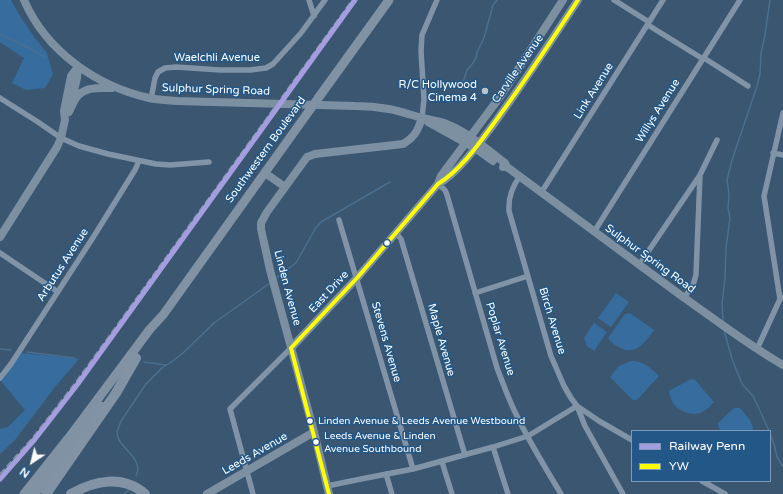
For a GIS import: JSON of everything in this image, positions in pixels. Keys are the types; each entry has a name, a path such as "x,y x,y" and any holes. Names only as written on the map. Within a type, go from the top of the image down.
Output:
{"highway":[{"path":"46,494 116,393 136,358"},
{"path":"71,494 94,484 112,482 135,486 145,494"}],"main road":[{"name":"Southwestern Boulevard","path":"24,494 74,431 150,329 163,315 389,0"},
{"name":"Southwestern Boulevard","path":"34,494 52,473 152,336 163,315"}],"street":[{"name":"Sulphur Spring Road","path":"24,0 43,31 61,52 78,66 105,83 151,99 374,107 389,109 422,118 477,146 503,167 507,167 520,176 684,298 756,349 783,365"},
{"path":"309,0 314,16"},
{"name":"Waelchli Avenue","path":"151,99 155,78 158,72 165,68 176,67 220,70 250,70 266,68 273,64 301,34 325,0"},
{"path":"264,173 285,187 307,157 311,155 403,144 413,137 422,118 424,100 421,51 422,35 437,0"},
{"name":"East Drive","path":"247,471 230,409 291,348 357,278 438,184 441,176 502,94 562,0"},
{"name":"Carville Avenue","path":"477,146 511,100 578,0"},
{"path":"614,0 748,86"},
{"name":"Link Avenue","path":"541,193 663,0"},
{"name":"Willys Avenue","path":"594,232 740,0"},
{"path":"546,27 556,34"},
{"path":"69,112 77,78 78,66"},
{"path":"65,120 64,111 71,76 78,66"},
{"path":"0,237 53,154 61,138 65,120 78,96 87,90 98,87 119,89"},
{"path":"1,100 38,122 61,138 79,146 139,161 162,165 209,162"},
{"path":"780,299 764,196 783,113"},
{"path":"639,265 700,175 717,140"},
{"name":"East Drive","path":"438,184 445,181 477,146"},
{"path":"773,153 783,155"},
{"name":"Arbutus Avenue","path":"0,378 11,364 58,292 135,170 139,161"},
{"path":"684,298 693,285 696,275 700,175"},
{"name":"Birch Avenue","path":"520,176 511,190 509,198 512,221 551,356 558,373 571,398 577,406 631,439"},
{"name":"Poplar Avenue","path":"438,184 447,195 500,375 515,412 560,494"},
{"name":"Linden Avenue","path":"285,187 261,223 261,234 328,490"},
{"name":"Stevens Avenue","path":"339,220 413,469"},
{"name":"Maple Avenue","path":"396,233 401,239 465,455"},
{"path":"0,253 58,292"},
{"path":"475,293 528,276"},
{"path":"756,349 783,293"},
{"path":"328,490 366,478 442,462 528,436 577,406 585,426 623,494"},
{"name":"Leeds Avenue","path":"207,494 314,432"},
{"path":"493,447 508,494"},
{"path":"442,462 452,494"},
{"path":"247,471 253,494"},
{"path":"386,474 392,494"},
{"path":"704,482 725,494"}],"shaded area":[{"path":"0,0 11,0 21,18 47,53 53,74 45,88 26,90 12,83 24,58 0,42"},
{"path":"616,293 629,302 611,327 598,318"},
{"path":"630,313 654,330 640,346 632,350 626,350 612,343 608,338 625,314"},
{"path":"594,323 607,332 594,351 587,346 584,338"},
{"path":"22,353 79,359 55,387 15,440 0,454 0,429 8,427 25,410 1,381"},
{"path":"631,361 643,363 650,367 659,376 637,400 633,400 610,377 619,366"},
{"path":"691,379 695,380 714,402 705,410 694,414 682,411 675,406 672,402 669,391"},
{"path":"734,408 740,408 750,420 753,428 752,430 720,430 718,423"}],"waterway":[{"path":"462,86 467,70 476,58 477,52 484,38 493,5 497,0"},
{"path":"723,322 722,304 726,248 730,218 728,208 729,195 727,180 760,74 761,53 770,0"},
{"path":"0,34 44,57"},
{"path":"276,278 296,263 315,229 321,222 390,182"},
{"path":"136,476 138,470 137,464 134,458 121,443 117,432 121,421 146,384 162,368 183,353 214,323 270,283"},
{"path":"724,330 732,359 742,384 753,396 769,430"},
{"path":"0,349 11,350"},
{"path":"27,352 75,358"},
{"path":"144,362 166,365"},
{"path":"771,436 777,457 783,467"},
{"path":"124,494 128,491"}],"railway":[{"path":"0,474 33,437 75,383 352,0"}],"rail line":[{"name":"Penn","path":"0,479 35,439 77,385 355,0"}],"transit line":[{"name":"YW","path":"291,348 357,278 438,184 447,178 470,154 518,90 578,0"},
{"name":"YW","path":"291,348 329,494"}],"place":[{"name":"R/C Hollywood Cinema 4","path":"485,91"},
{"name":"Linden Avenue & Leeds Avenue Westbound","path":"310,421"},
{"name":"Leeds Avenue & Linden Avenue Southbound","path":"316,442"}]}
